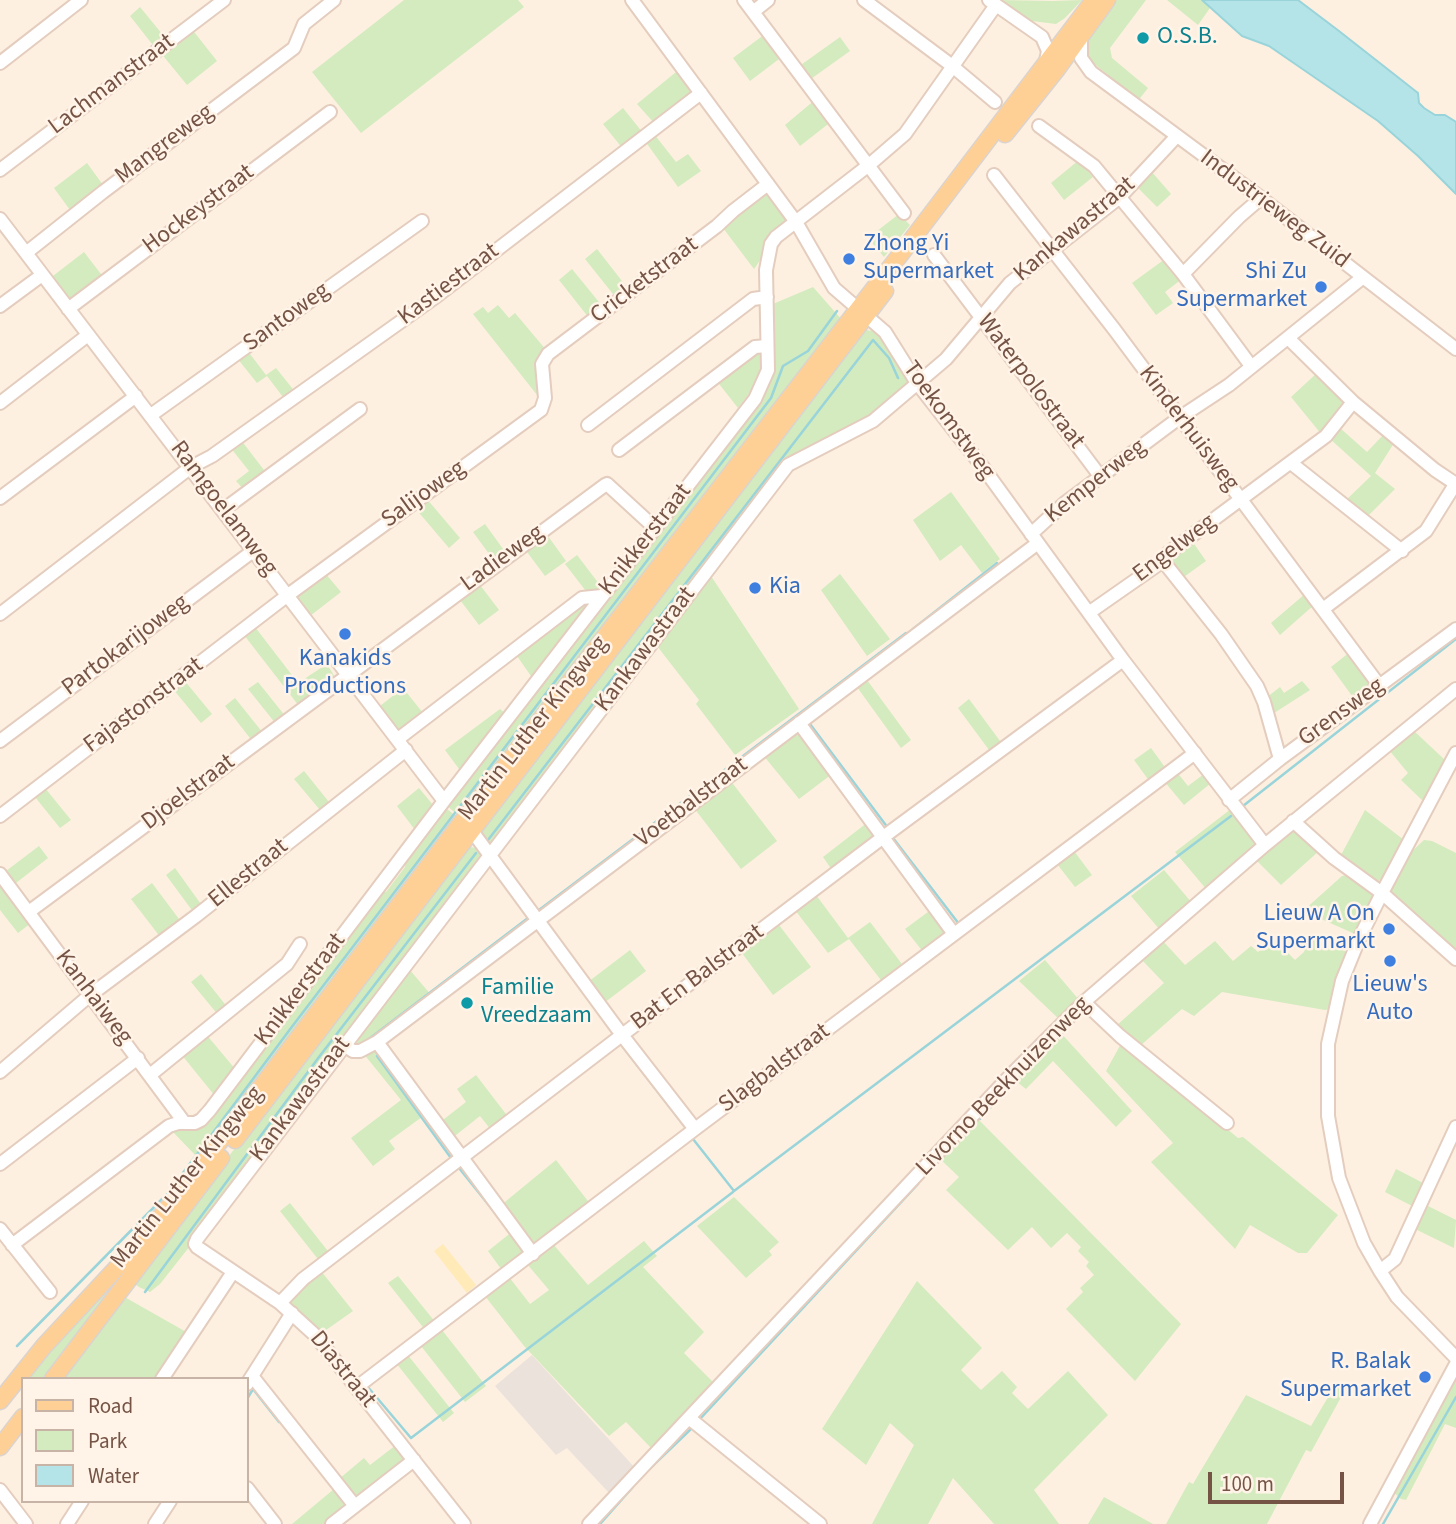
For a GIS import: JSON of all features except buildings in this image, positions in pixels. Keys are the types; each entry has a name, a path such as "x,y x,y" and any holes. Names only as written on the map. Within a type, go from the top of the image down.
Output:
{"main road":[{"path":"1075,34 1094,0"},
{"path":"1075,34 1107,0"},
{"name":"Martin Luther Kingweg","path":"54,1377 467,827 862,311 911,242 1075,34"},
{"name":"Martin Luther Kingweg","path":"0,1401 44,1346 138,1245 467,827"},
{"path":"0,1447 21,1421"}],"street":[{"path":"0,63 81,0"},
{"name":"Lachmanstraat","path":"0,170 224,0"},
{"name":"Mangreweg","path":"26,253 294,48 304,24 334,0"},
{"name":"Toekomstweg","path":"632,0 796,222 834,288 885,332 917,383 1035,538 1123,660 1265,845"},
{"path":"744,0 904,213"},
{"path":"753,12 768,0"},
{"path":"864,0 951,65 995,102"},
{"path":"993,2 1042,37 1051,65 1070,66 1091,72"},
{"name":"Knikkerstraat","path":"12,1245 169,1126 184,1122 195,1123 210,1110 754,399 768,370 766,260 771,244 776,237 905,134 993,2"},
{"path":"1042,37 1075,34 1081,58 1091,72"},
{"name":"Industrieweg Zuid","path":"1091,72 1261,198 1456,349"},
{"name":"Kastiestraat","path":"0,614 191,467 212,456 438,295 701,93"},
{"name":"Hockeystraat","path":"68,309 330,112"},
{"path":"1039,126 1094,166 1183,274 1251,366"},
{"name":"Kankawastraat","path":"195,1244 788,465 873,421 946,359 1010,283 1120,197 1176,137"},
{"name":"Kinderhuisweg","path":"994,175 1379,685"},
{"name":"Cricketstraat","path":"544,387 542,363 553,350 768,184"},
{"path":"1183,274 1261,198"},
{"name":"Ramgoelamweg","path":"0,219 444,801"},
{"name":"Santoweg","path":"151,415 422,220"},
{"name":"Waterpolostraat","path":"934,255 1100,476"},
{"path":"0,306 42,275"},
{"name":"Kemperweg","path":"1035,538 1065,503 1179,418 1229,385 1362,278"},
{"path":"588,425 753,299 767,297"},
{"path":"0,403 88,335"},
{"path":"1288,338 1353,402 1435,470 1456,483 1426,531 1323,609"},
{"path":"619,450 755,347 767,346"},
{"name":"Salijoweg","path":"288,596 541,410 545,401 544,387"},
{"path":"0,498 136,396"},
{"name":"Engelweg","path":"1090,612 1163,561 1167,554 1325,436 1353,402"},
{"path":"223,510 360,409"},
{"path":"1291,463 1402,551"},
{"name":"Ladieweg","path":"348,674 607,484 655,528"},
{"name":"Voetbalstraat","path":"344,1045 353,1051 360,1051 377,1042 799,723 1035,538"},
{"name":"Partokarijoweg","path":"0,741 253,551"},
{"path":"1163,561 1221,634 1256,686 1264,702 1280,759"},
{"name":"Fajastonstraat","path":"0,816 288,596"},
{"path":"398,739 582,598 602,596"},
{"name":"Grensweg","path":"1229,800 1456,629"},
{"name":"Bat En Balstraat","path":"280,1303 303,1279 622,1035 1123,660"},
{"name":"Djoelstraat","path":"30,911 348,674"},
{"name":"Livorno Beekhuizenweg","path":"589,1524 1009,1077 1084,1002 1293,821 1456,689"},
{"path":"799,723 954,934"},
{"name":"Ellestraat","path":"0,1072 89,996 196,916 406,750"},
{"name":"Slagbalstraat","path":"357,1387 1195,753"},
{"path":"1456,753 1359,939 1342,981 1328,1044 1328,1116 1336,1167 1350,1210 1380,1272 1412,1314 1456,1358"},
{"path":"1293,821 1334,858 1382,892 1456,959"},
{"path":"467,827 695,1129"},
{"name":"Kanhaiweg","path":"0,874 184,1122"},
{"path":"150,1074 287,964 300,944"},
{"path":"1084,1002 1120,1036 1227,1123"},
{"path":"377,1042 533,1254"},
{"path":"0,1164 138,1058"},
{"path":"1380,1272 1395,1259 1456,1127"},
{"path":"0,1228 50,1292"},
{"name":"Diastraat","path":"195,1244 280,1303 315,1335 414,1460 458,1522"},
{"path":"163,1377 233,1272"},
{"path":"292,1313 249,1380 355,1506"},
{"path":"1370,1524 1456,1364"},
{"path":"689,1418 820,1524"},
{"path":"332,1524 414,1460"},
{"path":"248,1489 275,1524"},
{"path":"0,1490 26,1524"},
{"path":"67,1524 81,1503"},
{"path":"155,1524 169,1503"}],"shaded area":[{"path":"532,1355 636,1469 611,1495 567,1448 556,1455 495,1386"}],"green space":[{"path":"404,0 518,0 524,7 361,133 312,72"},
{"path":"998,0 1082,0 1056,24 1032,21"},
{"path":"1115,0 1146,0 1110,48 1112,58 1148,88 1137,102 1106,78 1108,75 1092,62 1088,54 1087,46 1091,35"},
{"path":"1167,0 1202,0 1210,8 1198,25"},
{"path":"140,7 167,40 156,49 130,16"},
{"path":"191,28 217,61 187,85 160,52"},
{"path":"765,34 783,56 750,81 733,58"},
{"path":"840,37 850,51 808,81 798,67"},
{"path":"676,72 692,92 691,95 655,124 637,104"},
{"path":"816,99 832,121 800,146 785,125"},
{"path":"623,108 643,133 623,149 603,124"},
{"path":"654,134 676,162 688,154 701,171 678,187 645,141"},
{"path":"1079,160 1093,177 1064,200 1051,183"},
{"path":"87,163 103,185 70,210 54,188"},
{"path":"1151,171 1171,194 1157,207 1137,187"},
{"path":"765,192 787,220 754,269 723,228 725,223"},
{"path":"899,214 910,225 884,257 868,238"},
{"path":"597,249 629,290 617,299 585,259"},
{"path":"84,252 104,278 69,302 49,279"},
{"path":"1165,259 1182,279 1165,292 1173,303 1156,315 1132,283"},
{"path":"572,269 603,307 589,318 559,280"},
{"path":"813,287 842,320 458,815 446,805 772,371 773,304"},
{"path":"498,305 509,318 515,313 547,351 541,400 473,314 483,307 488,313"},
{"path":"866,330 883,336 908,377 906,386 875,415 803,451 491,847 482,843 479,827"},
{"path":"757,348 763,349 762,373 738,408 716,380"},
{"path":"247,350 266,375 276,368 296,393 286,401 267,376 257,383 237,358"},
{"path":"1318,372 1347,402 1322,435 1291,397"},
{"path":"1340,428 1367,452 1386,432 1396,440 1375,473 1395,489 1365,519 1344,502 1371,476 1329,438"},
{"path":"241,440 267,474 245,491 236,481 249,471 230,447"},
{"path":"951,492 1000,559 982,573 961,545 940,561 913,520"},
{"path":"426,498 460,538 449,548 415,508"},
{"path":"485,524 506,553 495,562 473,532"},
{"path":"545,532 566,561 545,576 524,548"},
{"path":"1192,541 1206,561 1181,579 1169,561"},
{"path":"577,555 603,589 589,595 565,564"},
{"path":"325,573 341,592 310,616 296,596"},
{"path":"840,574 890,639 867,656 821,590"},
{"path":"711,576 799,709 735,755 696,704 699,700 657,646"},
{"path":"477,581 499,610 479,625 457,596"},
{"path":"1305,594 1314,605 1280,635 1271,623"},
{"path":"583,601 593,601 533,679 515,653"},
{"path":"255,627 298,683 327,664 336,679 299,706 244,635"},
{"path":"1350,652 1373,683 1355,700 1331,667"},
{"path":"184,680 212,714 201,723 173,689"},
{"path":"867,680 911,740 901,748 857,687"},
{"path":"1302,681 1310,690 1271,715 1266,698 1280,687 1284,693"},
{"path":"258,682 286,717 276,724 248,689"},
{"path":"403,688 423,713 399,731 380,706"},
{"path":"235,698 263,733 253,742 225,706"},
{"path":"969,699 1003,745 992,754 958,708"},
{"path":"500,709 506,714 462,773 445,750"},
{"path":"798,730 832,774 799,799 763,755"},
{"path":"1414,731 1445,760 1423,801 1401,780 1408,773 1389,750"},
{"path":"1151,748 1167,770 1150,782 1134,760"},
{"path":"304,771 329,802 320,810 294,779"},
{"path":"1176,771 1188,786 1204,774 1211,783 1184,805 1164,781"},
{"path":"730,780 777,841 741,869 694,808"},
{"path":"45,788 71,820 60,828 35,797"},
{"path":"419,788 433,805 415,830 397,806"},
{"path":"444,809 457,817 200,1160 170,1129 196,1129 382,891 386,892 405,867 405,861"},
{"path":"1231,809 1258,844 1207,890 1175,852"},
{"path":"1365,810 1404,840 1382,878 1376,883 1340,857"},
{"path":"868,822 875,831 875,839 832,870 823,857"},
{"path":"1295,828 1319,851 1281,885 1255,859"},
{"path":"1424,840 1456,853 1456,954 1391,895 1390,890 1408,855"},
{"path":"39,846 48,858 16,883 6,871"},
{"path":"470,847 478,848 483,854 190,1246 160,1284 150,1292 135,1284 232,1152"},
{"path":"1074,851 1092,875 1075,887 1057,864"},
{"path":"175,868 203,907 194,913 166,875"},
{"path":"1164,870 1192,903 1160,930 1131,896"},
{"path":"1348,875 1373,893 1372,901 1355,934 1303,911 1342,876"},
{"path":"152,883 182,923 161,938 131,899"},
{"path":"3,886 31,923 18,933 0,910 0,888"},
{"path":"816,895 848,938 870,922 905,968 884,984 849,939 828,953 795,910"},
{"path":"932,909 949,930 924,953 905,929"},
{"path":"776,921 811,967 773,995 739,949"},
{"path":"1310,937 1347,952 1329,1009 1222,992 1194,1016 1182,1009 1140,1046 1116,1026 1164,983 1141,959 1162,940 1185,965 1215,941 1233,961 1251,946 1258,952 1273,938 1295,960 1304,952"},
{"path":"630,950 646,971 604,1003 588,982"},
{"path":"1045,960 1080,1001 1061,1021 1019,981"},
{"path":"409,969 432,996 367,1045 353,1046 352,1041"},
{"path":"201,974 228,1008 219,1016 191,982"},
{"path":"1059,1031 1132,1111 1116,1127 1053,1061 1026,1089 1017,1082 1016,1078"},
{"path":"205,1033 236,1070 215,1096 181,1054"},
{"path":"1122,1042 1238,1138 1243,1137 1338,1215 1307,1253 1298,1253 1250,1225 1235,1249 1151,1162 1173,1143 1106,1071"},
{"path":"376,1048 426,1114 389,1141 395,1149 373,1166 351,1138 401,1100 363,1053"},
{"path":"476,1075 509,1118 492,1131 480,1116 451,1139 439,1123 466,1102 457,1089"},
{"path":"262,1099 50,1377 27,1377"},
{"path":"976,1117 1181,1324 1135,1381 1066,1309 1083,1292 1080,1288 1094,1275 1086,1266 1089,1262 1078,1251 1081,1247 1067,1233 1051,1248 1032,1227 1008,1250 946,1190 959,1177 938,1157"},
{"path":"556,1160 591,1205 533,1247 500,1206"},
{"path":"1396,1169 1427,1185 1416,1208 1385,1192"},
{"path":"734,1197 779,1242 769,1251 772,1255 746,1278 697,1226"},
{"path":"290,1203 331,1255 321,1263 280,1211"},
{"path":"1424,1204 1456,1220 1454,1248 1413,1228"},
{"path":"513,1231 527,1249 504,1273 488,1251"},
{"path":"644,1241 657,1256 643,1267 704,1332 684,1353 715,1384 653,1450 626,1422 609,1436 524,1346 485,1296 509,1277 530,1304 549,1290 527,1264 553,1244 588,1285"},
{"path":"321,1271 353,1311 319,1335 288,1305 288,1298"},
{"path":"398,1276 436,1323 426,1331 388,1283"},
{"path":"917,1281 982,1348 961,1370 981,1390 1002,1371 1017,1387 1012,1393 1028,1409 1068,1371 1108,1415 1034,1490 1059,1524 994,1524 953,1478 928,1524 872,1524 914,1445 890,1423 866,1465 822,1429"},
{"path":"121,1295 188,1333 158,1377 60,1377"},
{"path":"442,1330 486,1386 465,1402 421,1346"},
{"path":"407,1354 454,1413 443,1422 396,1363"},
{"path":"1456,1378 1456,1428 1445,1424 1406,1500 1401,1499 1392,1491"},
{"path":"1337,1382 1346,1388 1311,1452 1306,1450 1267,1524 1166,1524 1189,1482 1193,1484 1246,1395 1311,1426"},
{"path":"396,1445 406,1458 405,1461 356,1499 339,1479 364,1458 370,1465"},
{"path":"334,1489 347,1506 327,1524 292,1524"},
{"path":"1104,1497 1153,1524 1088,1524"}],"sand":[{"path":"443,1244 476,1285 467,1293 434,1251"}],"water":[{"path":"1202,0 1298,0 1339,31 1418,93 1419,103 1424,108 1456,122 1456,194 1378,121 1269,46 1242,36"}],"waterway":[{"path":"17,1346 168,1193 771,398 783,366 808,351 837,311"},
{"path":"488,840 873,340 889,358 898,378"},
{"path":"913,629 997,563"},
{"path":"539,910 906,633"},
{"path":"1243,806 1456,639"},
{"path":"810,724 888,828"},
{"path":"693,1139 734,1191 1231,816"},
{"path":"893,838 959,924"},
{"path":"145,1292 319,1057 476,853"},
{"path":"365,1042 528,918 523,910"},
{"path":"623,1047 686,1128"},
{"path":"1019,1076 1046,1049"},
{"path":"377,1056 451,1158"},
{"path":"980,1119 1009,1087"},
{"path":"927,1173 973,1125"},
{"path":"459,1168 504,1224"},
{"path":"700,1419 918,1184"},
{"path":"367,1386 411,1438 733,1192"},
{"path":"248,1397 253,1389 279,1422"},
{"path":"1383,1524 1456,1397"},
{"path":"641,1477 692,1428"},
{"path":"600,1524 632,1488"}],"place":[{"name":"O.S.B.","path":"1143,38"},
{"name":"Zhong Yi Supermarket","path":"849,259"},
{"name":"Shi Zu Supermarket","path":"1321,287"},
{"name":"Kia","path":"755,588"},
{"name":"Kanakids Productions","path":"345,634"},
{"name":"Lieuw A On Supermarkt","path":"1389,929"},
{"name":"Lieuw's Auto","path":"1390,961"},
{"name":"Familie Vreedzaam","path":"467,1003"},
{"name":"R. Balak Supermarket","path":"1425,1377"}]}
